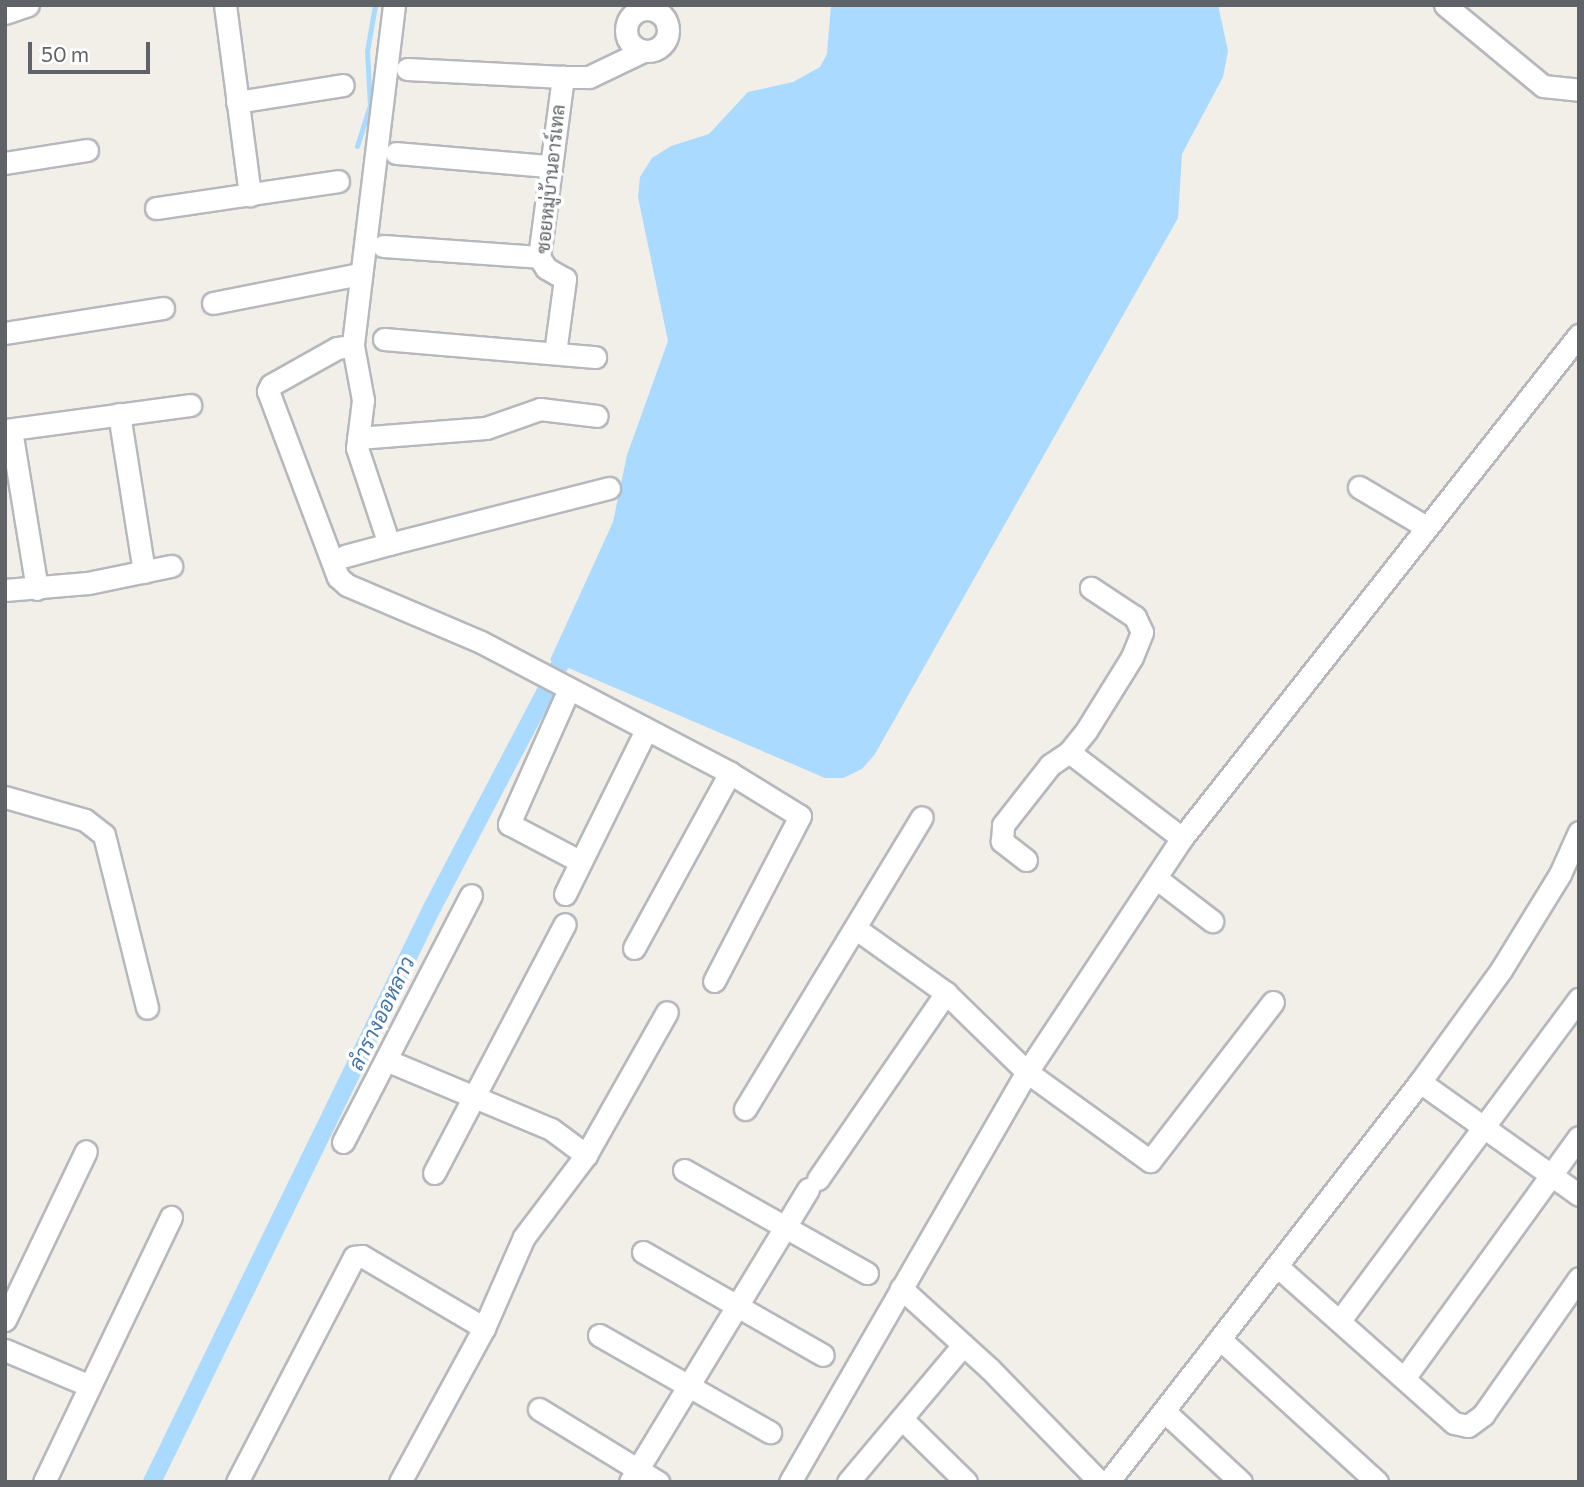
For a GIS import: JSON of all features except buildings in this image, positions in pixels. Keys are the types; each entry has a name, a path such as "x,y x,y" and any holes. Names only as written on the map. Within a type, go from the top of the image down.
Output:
{"street":[{"path":"5,13 28,5"},
{"path":"390,544 357,448 363,400 354,346 360,274 394,5"},
{"path":"1445,5 1543,86 1579,90"},
{"path":"231,6 237,102 250,195"},
{"name":"ซอยหมู่บ้านอาร์เทล","path":"555,353 565,279 546,268 539,257 548,166 563,77 589,77 643,51 656,49 668,36 665,18 649,7 633,14 626,30 629,41 643,51"},
{"path":"407,69 563,77"},
{"path":"237,102 343,85"},
{"path":"5,163 87,150"},
{"path":"396,153 548,166"},
{"path":"156,208 338,181"},
{"path":"383,246 539,257"},
{"path":"213,303 360,274"},
{"path":"5,333 163,308"},
{"path":"790,1482 1027,1072 1182,838 1579,335"},
{"path":"384,339 595,357"},
{"path":"354,346 337,348 271,385 268,391 338,577 347,585 481,642 730,773 800,816 714,981"},
{"path":"37,589 8,430 190,405"},
{"path":"358,438 486,428 540,409 597,416"},
{"path":"119,414 144,572"},
{"path":"1359,487 1426,527"},
{"path":"345,556 608,488"},
{"path":"5,590 37,589 171,566"},
{"path":"1026,860 1002,841 1003,825 1050,765 1069,752 1132,657 1142,632 1135,617 1091,588"},
{"path":"569,690 509,824 581,862"},
{"path":"565,894 646,730"},
{"path":"1069,752 1182,838"},
{"path":"634,948 730,773"},
{"path":"5,797 85,820 104,835 147,1008"},
{"path":"745,1109 922,817"},
{"path":"1108,1482 1420,1082 1500,970 1560,874 1579,832"},
{"path":"1156,878 1212,921"},
{"path":"343,1142 471,895"},
{"path":"434,1173 565,924"},
{"path":"855,928 946,993 1027,1072 1150,1161 1273,1002"},
{"path":"633,1476 782,1228 946,993"},
{"path":"1341,1320 1579,999"},
{"path":"400,1482 484,1328 524,1237 586,1154 667,1012"},
{"path":"386,1060 569,1138 586,1154"},
{"path":"1420,1082 1579,1195"},
{"path":"1405,1377 1579,1137"},
{"path":"5,1320 86,1151"},
{"path":"684,1170 782,1228 867,1273"},
{"path":"44,1482 171,1217"},
{"path":"643,1252 823,1354"},
{"path":"237,1482 354,1257 362,1256 484,1328"},
{"path":"1278,1267 1341,1320 1454,1423 1468,1426 1477,1422 1579,1278"},
{"path":"901,1288 963,1345 1100,1482"},
{"path":"599,1335 688,1388 770,1432"},
{"path":"1221,1340 1377,1482"},
{"path":"848,1482 963,1345"},
{"path":"5,1350 90,1386"},
{"path":"539,1409 633,1476 658,1482"},
{"path":"1164,1410 1241,1482"},
{"path":"902,1419 966,1482"}],"water":[{"path":"831,5 1218,5 1228,51 1223,77 1182,154 1178,218 875,754 862,769 843,778 825,778 550,660 613,522 627,455 668,341 638,197 640,177 652,158 671,146 709,134 748,92 793,82 820,67 827,54"}],"waterway":[{"path":"357,146 370,105 367,51 375,5"},
{"name":"ลำรางออหลาว","path":"152,1482 432,908 571,643"}]}
